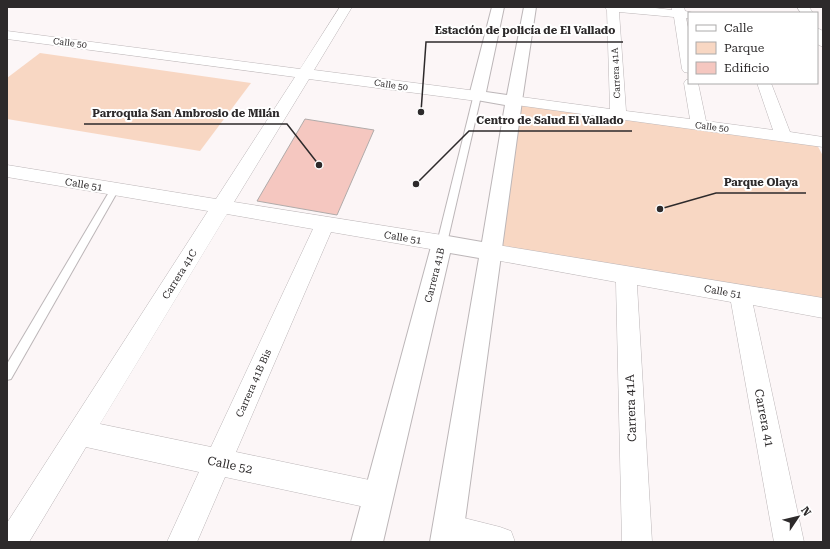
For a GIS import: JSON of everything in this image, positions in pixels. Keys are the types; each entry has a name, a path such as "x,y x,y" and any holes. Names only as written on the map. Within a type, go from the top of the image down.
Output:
{"street":[{"name":"Carrera 41C","path":"12,542 346,7"},
{"name":"Carrera 41B","path":"477,96 498,7"},
{"path":"500,542 447,536 514,101 530,7"},
{"path":"612,7 682,12 688,61"},
{"name":"Carrera 41A","path":"612,7 618,115"},
{"path":"818,34 823,43"},
{"name":"Calle 50","path":"7,35 823,142"},
{"path":"691,84 699,125"},
{"path":"764,84 783,136"},
{"name":"Calle 51","path":"7,172 823,308"},
{"name":"Carrera 41B Bis","path":"182,542 324,224"},
{"name":"Carrera 41B","path":"367,542 442,244"},
{"name":"Carrera 41A","path":"626,274 637,542"},
{"name":"Carrera 41","path":"740,293 789,542"},
{"name":"Calle 52","path":"81,433 378,496"}],"lane":[{"name":"Carrera 41B","path":"442,244 477,96"},
{"path":"7,375 115,190"}],"green space":[{"path":"40,53 251,83 200,151 7,119 7,78"},
{"path":"514,101 815,141 823,156 823,308 491,252"}],"building":[{"path":"305,119 374,130 337,215 257,201"}],"place":[{"name":"Estación de policía de El Vallado","path":"421,112"},
{"name":"Parroquia San Ambrosio de Milán","path":"319,165"},
{"name":"Centro de Salud El Vallado","path":"416,184"},
{"name":"Parque Olaya","path":"660,209"}]}
